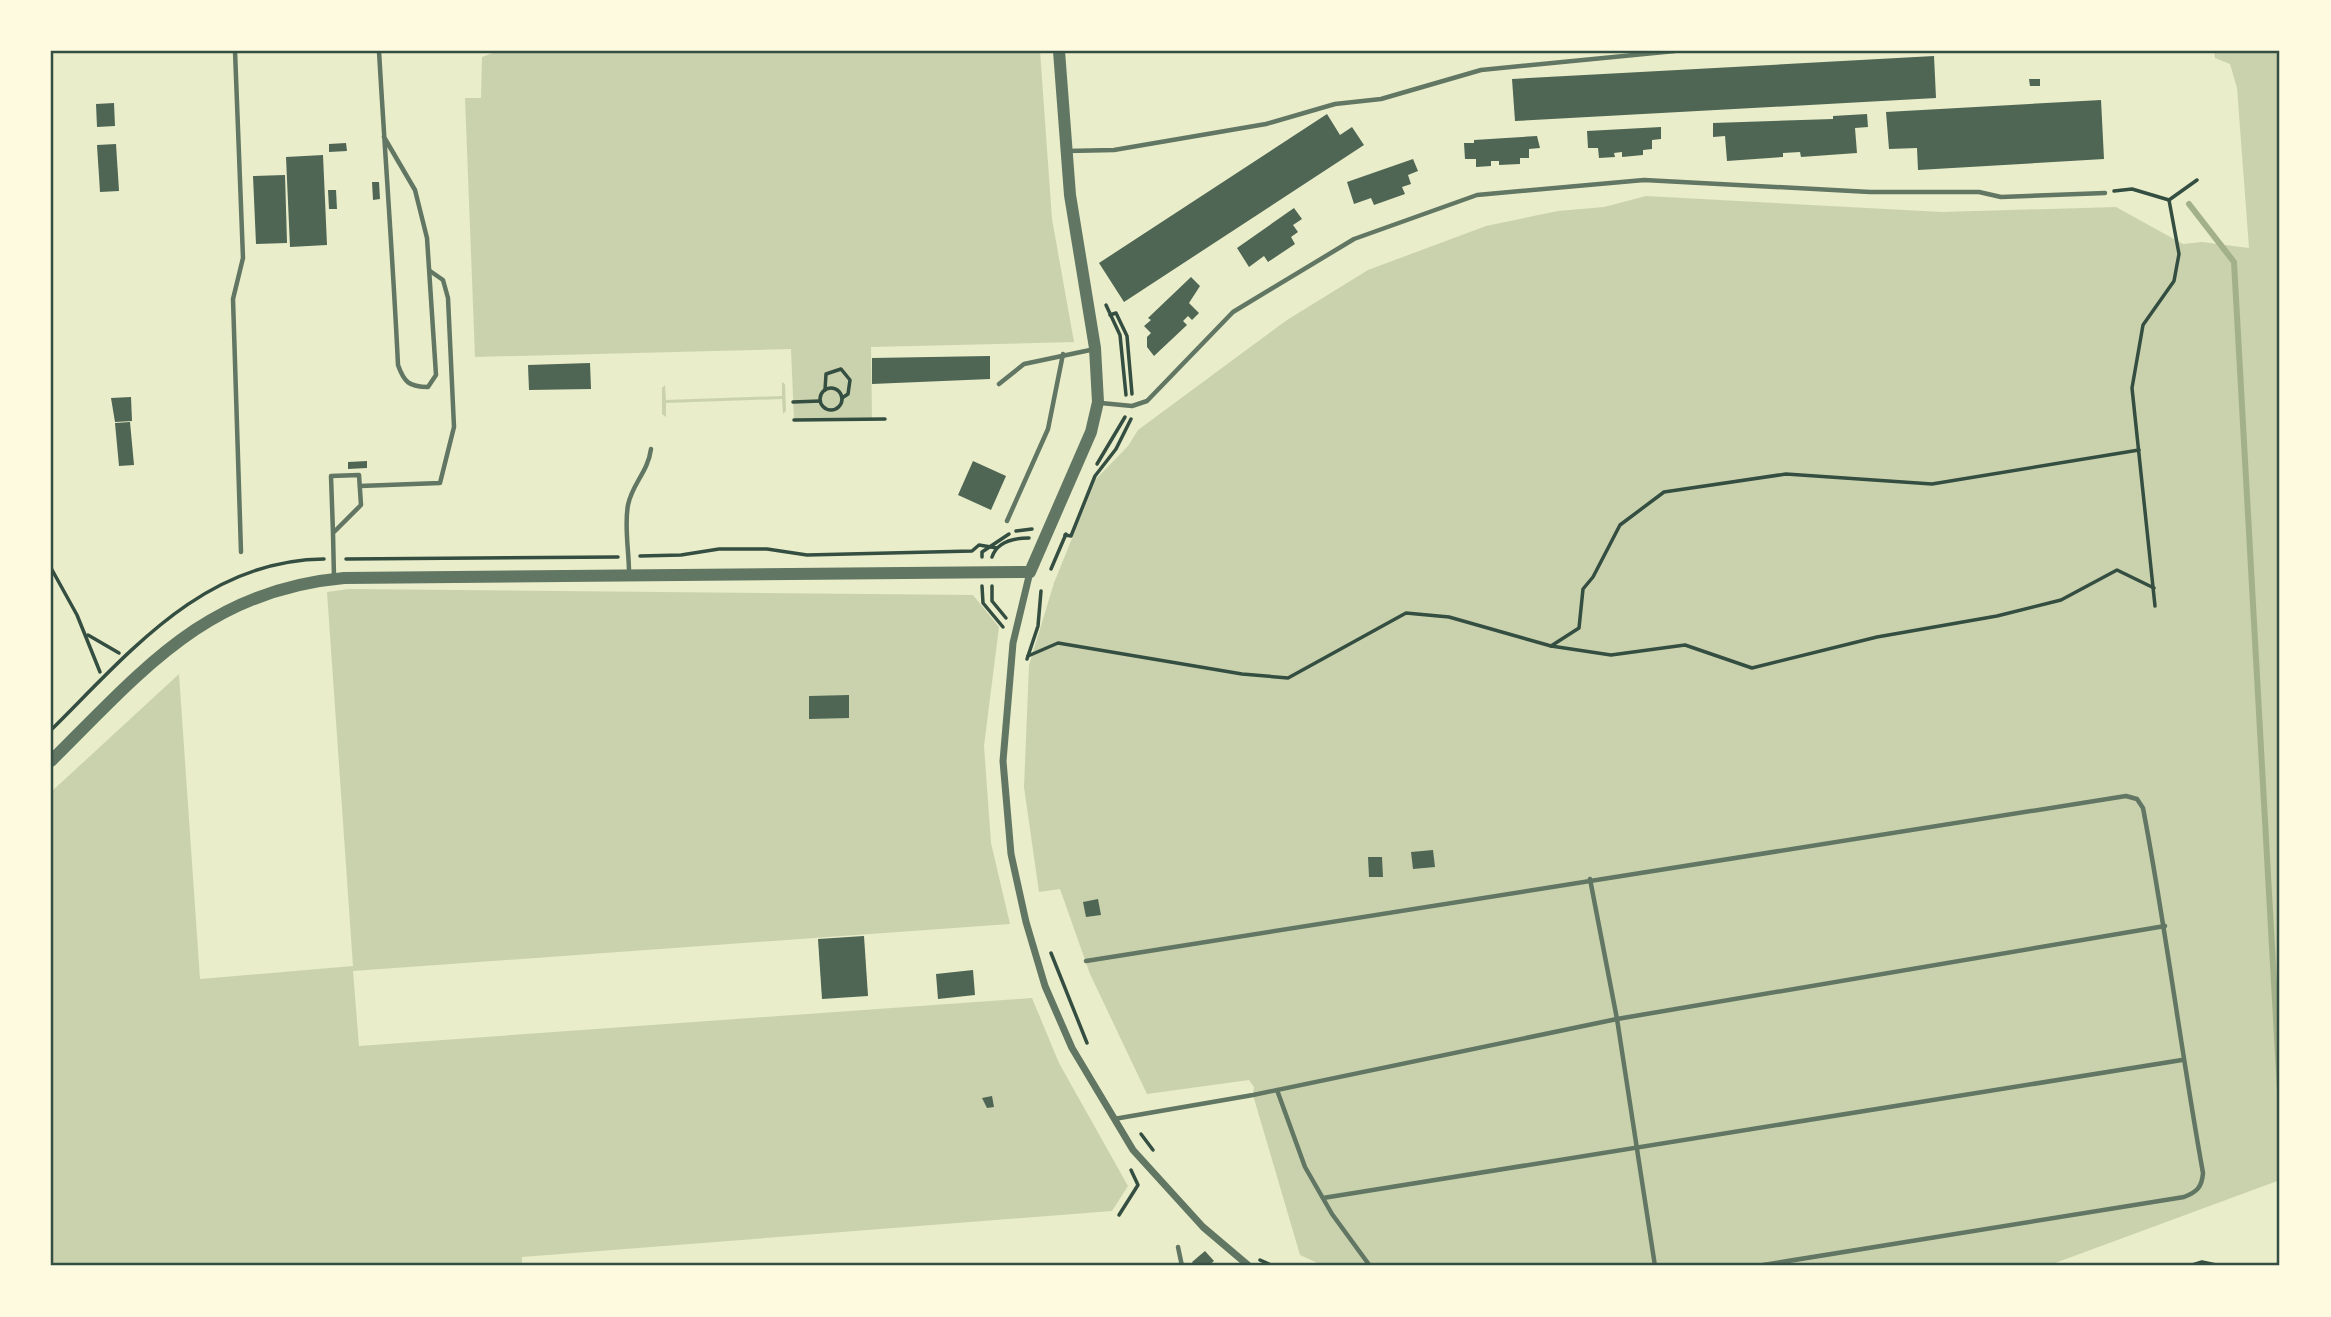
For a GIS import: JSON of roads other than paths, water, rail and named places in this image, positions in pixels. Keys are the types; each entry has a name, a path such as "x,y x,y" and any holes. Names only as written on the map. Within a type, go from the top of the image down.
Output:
{"street":[{"path":"1059,51 1066,151 1076,239 1095,348 1098,402 1091,432 1031,572 1013,643 1004,725 1004,801 1011,854 1026,922 1045,986 1072,1048 1113,1119 1133,1150 1203,1227 1249,1266"},
{"path":"51,761 154,659 191,630 224,611 269,593 334,579 1031,572"}],"lane":[{"path":"235,51 243,258 233,299 241,552"},
{"path":"379,51 384,137 398,365 403,379 413,387 428,387 436,375 427,238 415,190 384,137"},
{"path":"1066,151 1114,150 1266,124 1335,104 1381,99 1481,70 1675,51"},
{"path":"1098,402 1141,405 1158,393 1233,312 1343,244 1477,195 1644,180 1870,192 1979,192 2001,197 2105,193"},
{"path":"360,486 439,483 454,427 448,298 443,280 429,271"},
{"path":"999,384 1024,364 1095,348"},
{"path":"1007,521 1048,429 1063,354"},
{"path":"629,576 628,506 635,485 649,466 651,449"},
{"path":"334,533 361,505 359,475 331,477 334,579"},
{"path":"1086,961 2126,796 2137,799 2143,808 2165,926 2182,1060 2203,1173 2202,1185 2195,1193 1757,1266"},
{"path":"1590,879 1618,1019 1655,1266"},
{"path":"1113,1119 1277,1090 1618,1019 2165,926"},
{"path":"1324,1198 2182,1060"},
{"path":"1277,1090 1305,1167 1370,1266"},
{"path":"1178,1247 1182,1266"}],"waterway":[{"path":"2189,204 2234,262 2280,1091"}]}
